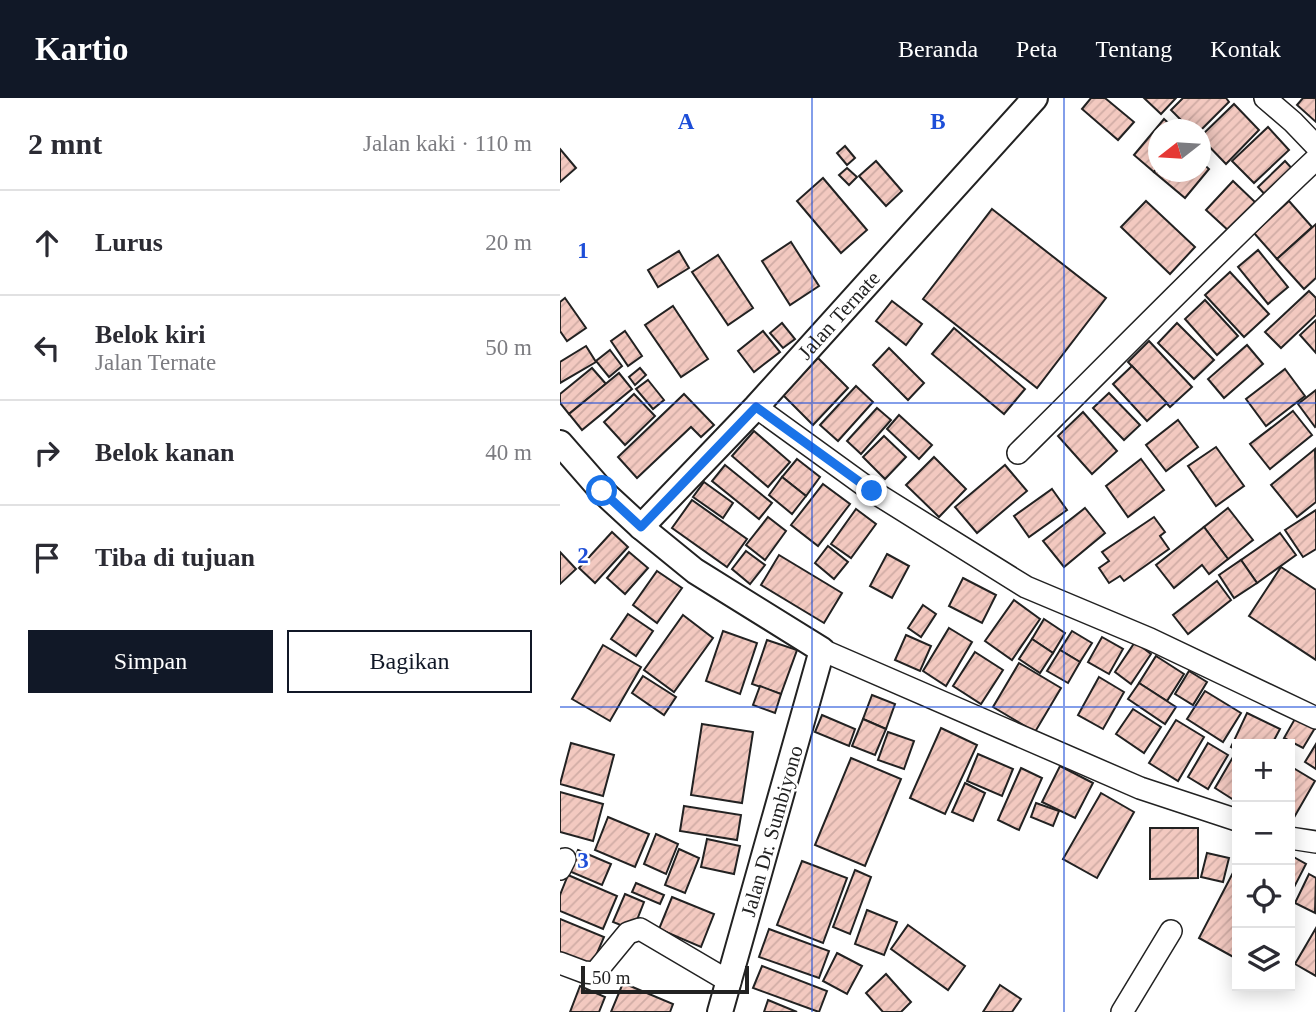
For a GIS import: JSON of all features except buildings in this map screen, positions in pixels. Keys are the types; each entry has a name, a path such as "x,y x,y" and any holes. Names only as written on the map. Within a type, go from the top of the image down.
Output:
{"street":[{"name":"Jalan Ternate","path":"641,527 756,407 1035,98"},
{"path":"1265,98 1316,146"},
{"path":"1018,453 1162,312 1231,239 1316,159"},
{"path":"756,407 872,491 1026,587 1150,639 1315,717"},
{"path":"560,443 602,491 695,571 822,650 1140,788 1232,818"},
{"name":"Jalan Dr. Sumbiyono","path":"720,1012 822,650"},
{"path":"1295,839 1316,842"},
{"path":"560,963 584,972 595,972 628,933 640,929 730,982"},
{"path":"1122,1012 1171,931"}],"route":[{"path":"602,491 641,527 756,407 872,491"}]}
